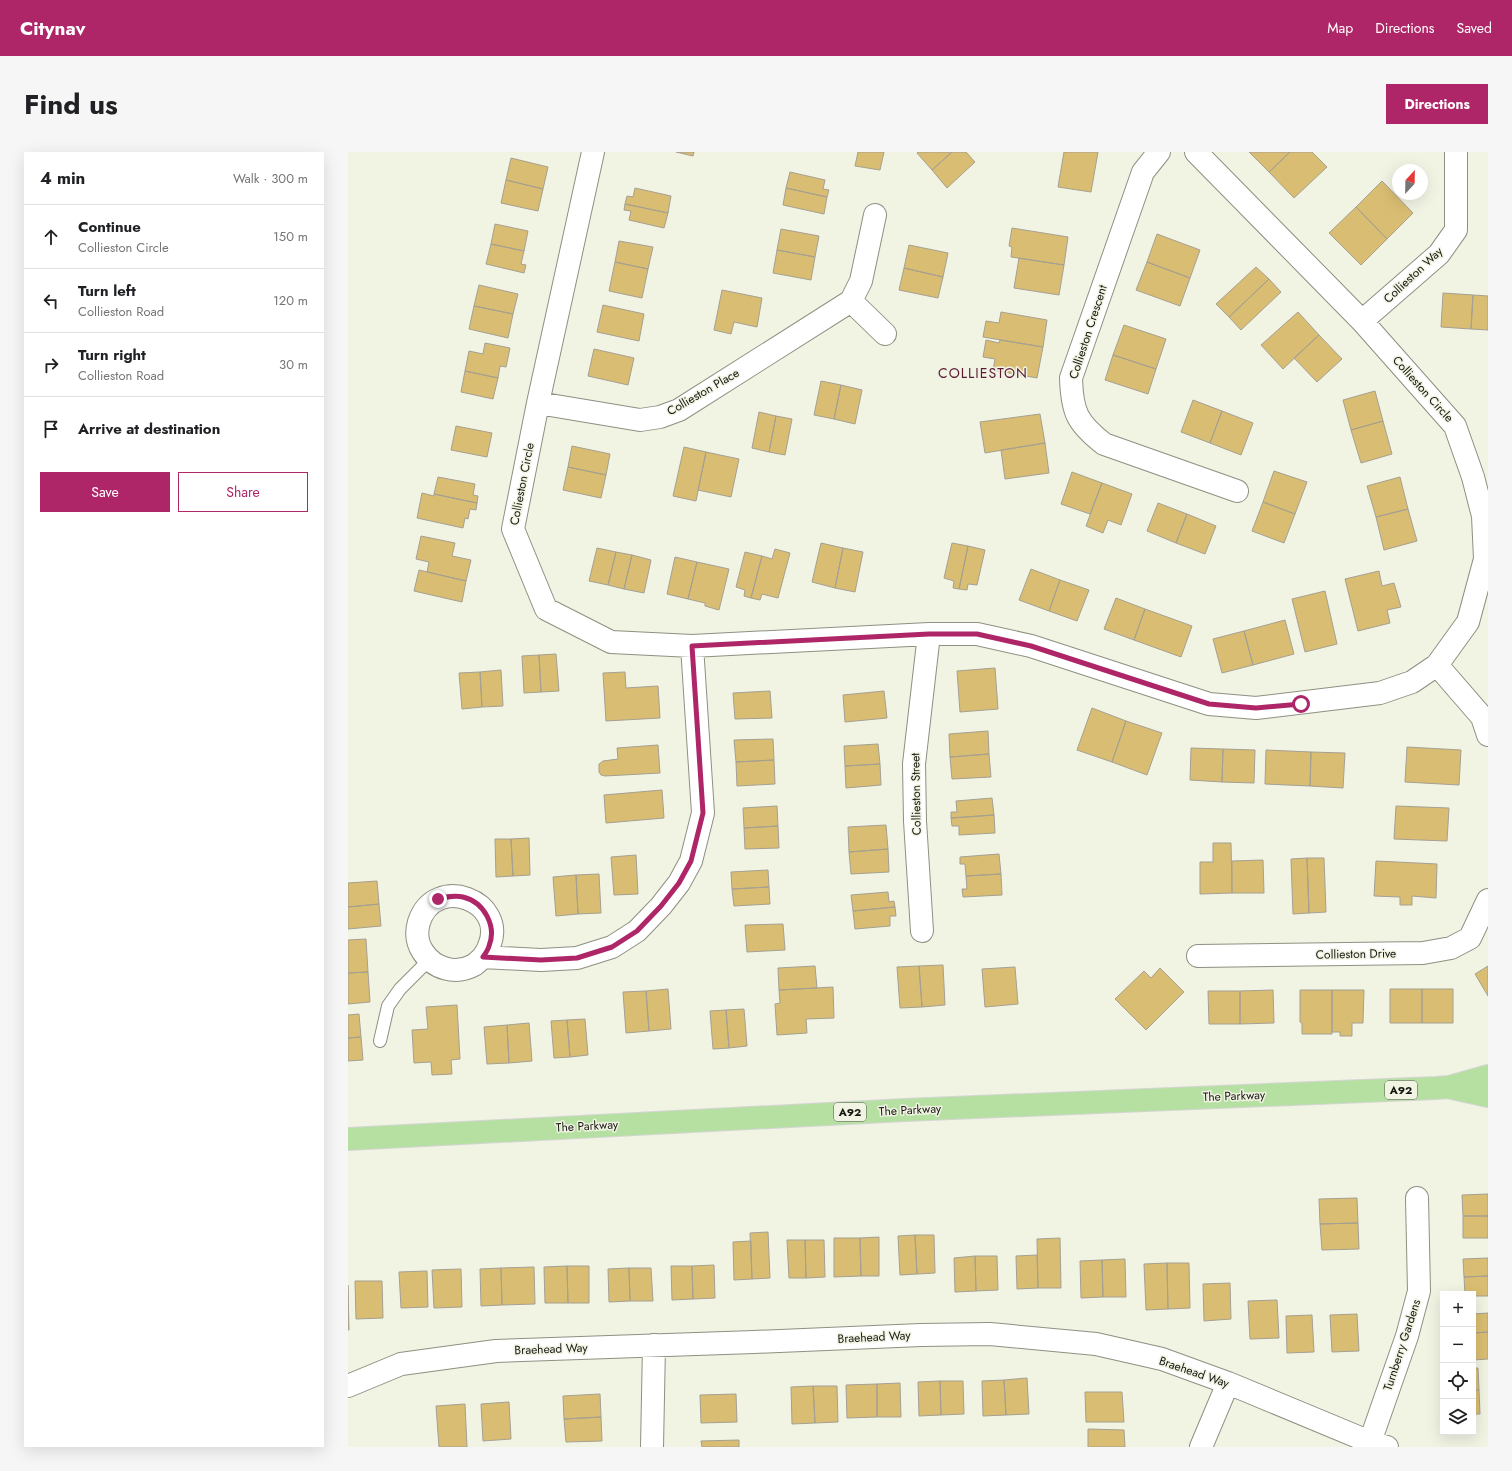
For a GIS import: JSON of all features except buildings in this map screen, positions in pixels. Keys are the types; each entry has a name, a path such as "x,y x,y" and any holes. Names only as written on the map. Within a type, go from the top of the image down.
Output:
{"main road":[{"name":"The Parkway","path":"348,1139 905,1110 1449,1087 1488,1076"},
{"name":"The Parkway","path":"1449,1087 1488,1096"}],"street":[{"name":"Collieston Circle","path":"593,152 538,403 513,529 546,609 611,642 692,646 929,634 977,634 1031,646 1209,704 1256,708 1380,693 1412,682 1437,665 1468,622 1485,559 1483,516 1473,477 1455,426 1362,321 1196,152"},
{"name":"Collieston Crescent","path":"1159,152 1143,172 1071,378 1074,409 1081,422 1091,434 1104,444 1236,491"},
{"name":"Collieston Way","path":"1362,321 1439,254 1456,230 1456,152"},
{"path":"875,214 861,281 851,301 885,334"},
{"name":"Collieston Place","path":"538,403 640,420 660,417 679,410 851,301"},
{"name":"Collieston Street","path":"922,931 915,821 914,764 929,634"},
{"path":"483,957 541,960 577,958 612,947 637,931 661,906 679,883 691,861 703,813 692,646"},
{"path":"1437,665 1482,717 1488,735"},
{"path":"450,896 463,897 475,901 484,910 490,921 492,934 490,946 483,957 474,965 463,969 451,970 439,967 429,960 422,951 418,939 418,927 421,916 428,906 438,899 450,896"},
{"name":"Collieston Drive","path":"1198,956 1424,953 1451,948 1470,938 1488,900"},
{"name":"Turnberry Gardens","path":"1378,1444 1419,1291 1416,1198"},
{"name":"Braehead Way","path":"348,1386 401,1364 496,1351 921,1335 990,1334 1096,1344 1162,1359 1228,1383 1378,1444"},
{"path":"652,1447 654,1345"},
{"path":"1201,1447 1228,1383"}],"lane":[{"path":"380,1042 388,1006 400,989 429,960"}],"district":[{"name":"COLLIESTON","path":"983,373"}],"route":[{"path":"438,899 450,896 463,897 475,901 484,910 490,921 492,934 490,946 483,957 541,960 577,958 612,947 637,931 661,906 679,883 691,861 703,813 692,646 929,634 977,634 1031,646 1209,704 1256,708 1301,704"}]}
